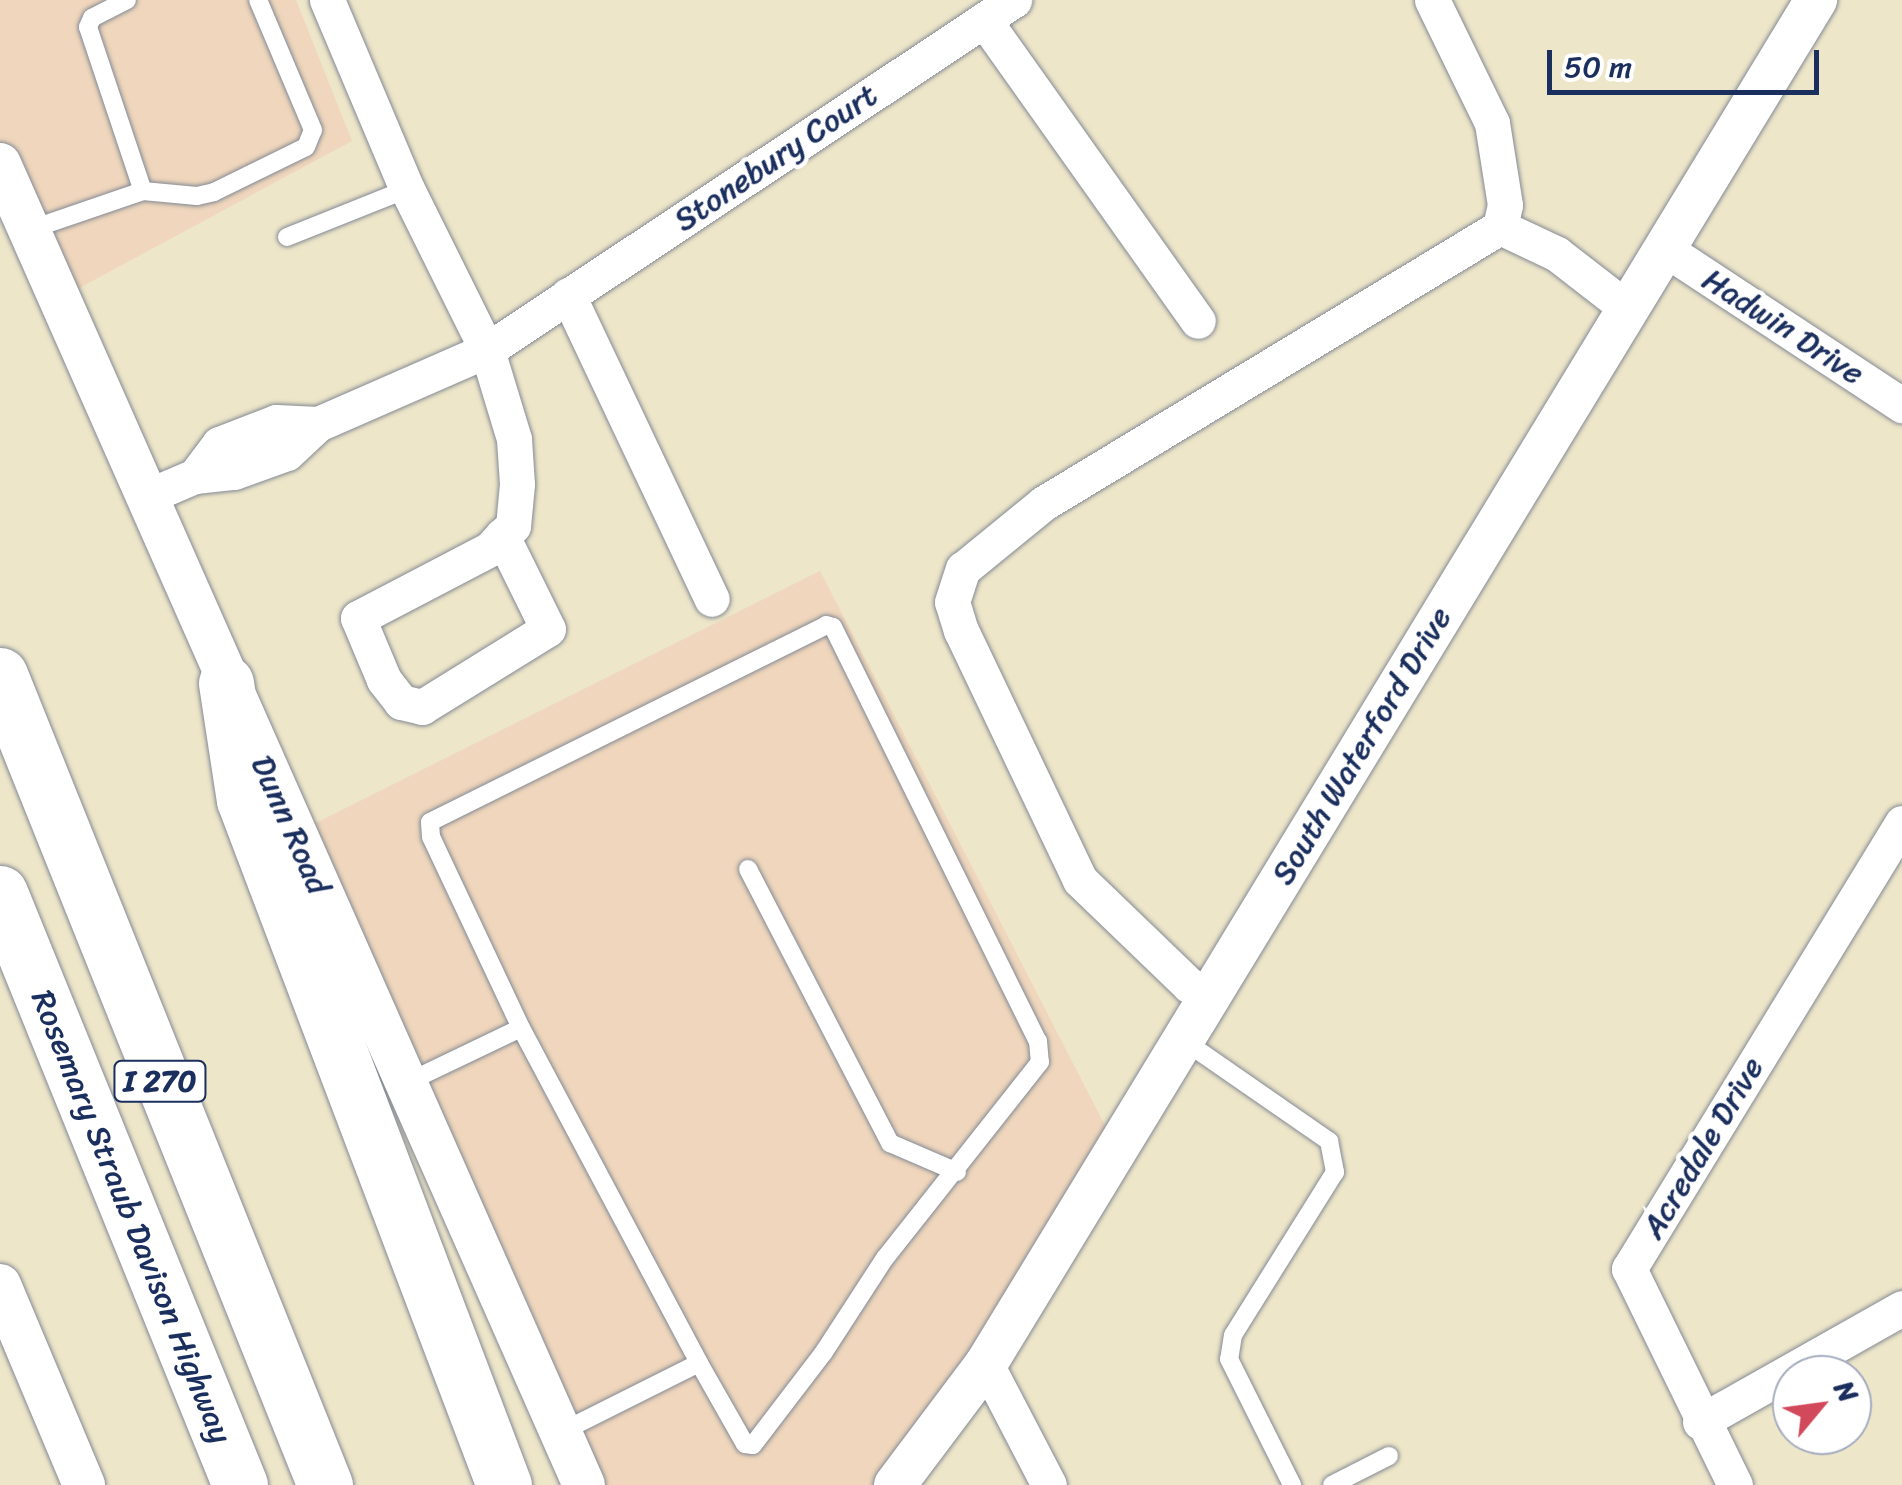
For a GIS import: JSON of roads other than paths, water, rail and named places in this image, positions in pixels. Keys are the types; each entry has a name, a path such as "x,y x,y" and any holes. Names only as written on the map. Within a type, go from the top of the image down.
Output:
{"highway":[{"name":"I 270","path":"0,675 325,1485"},
{"path":"226,682 244,800 504,1485"},
{"name":"Rosemary Straub Davison Highway","path":"0,893 240,1485"}],"street":[{"path":"327,0 407,188 486,350 514,438 517,484 513,526 502,536 490,548 358,618 384,680 402,702 422,708 548,628 502,536"},
{"name":"Stonebury Court","path":"148,496 195,476 234,472 287,454 318,424 486,350 1014,0"},
{"path":"1211,994 1189,985 1080,880 961,631 952,602 963,570 1044,503 1500,227 1506,205 1492,122 1432,0"},
{"name":"South Waterford Drive","path":"895,1485 986,1364 1816,0"},
{"path":"984,20 1198,321"},
{"name":"Dunn Road","path":"0,164 584,1485"},
{"path":"1500,227 1558,254 1628,309"},
{"name":"Hadwin Drive","path":"1665,249 1902,405"},
{"path":"568,295 712,599"},
{"name":"Acredale Drive","path":"1735,1485 1700,1422 1629,1269 1902,822"},
{"path":"1,1292 84,1485"},
{"path":"1700,1422 1902,1308"},
{"path":"986,1364 1049,1485"}],"lane":[{"path":"127,0 92,18 90,40 151,191"},
{"path":"28,230 151,191 197,196 214,192 312,140 312,130 258,0"},
{"path":"287,237 407,188"},
{"path":"826,625 833,627 1040,1046 1040,1062 957,1172 885,1258 824,1352 753,1445 745,1444 521,1028 431,838 430,822 826,625"},
{"path":"748,869 890,1143 957,1172"},
{"path":"406,1084 521,1028"},
{"path":"1183,1040 1330,1141 1335,1172 1233,1335 1229,1359 1292,1485"},
{"path":"561,1432 699,1362"},
{"path":"1332,1485 1389,1456"}]}
